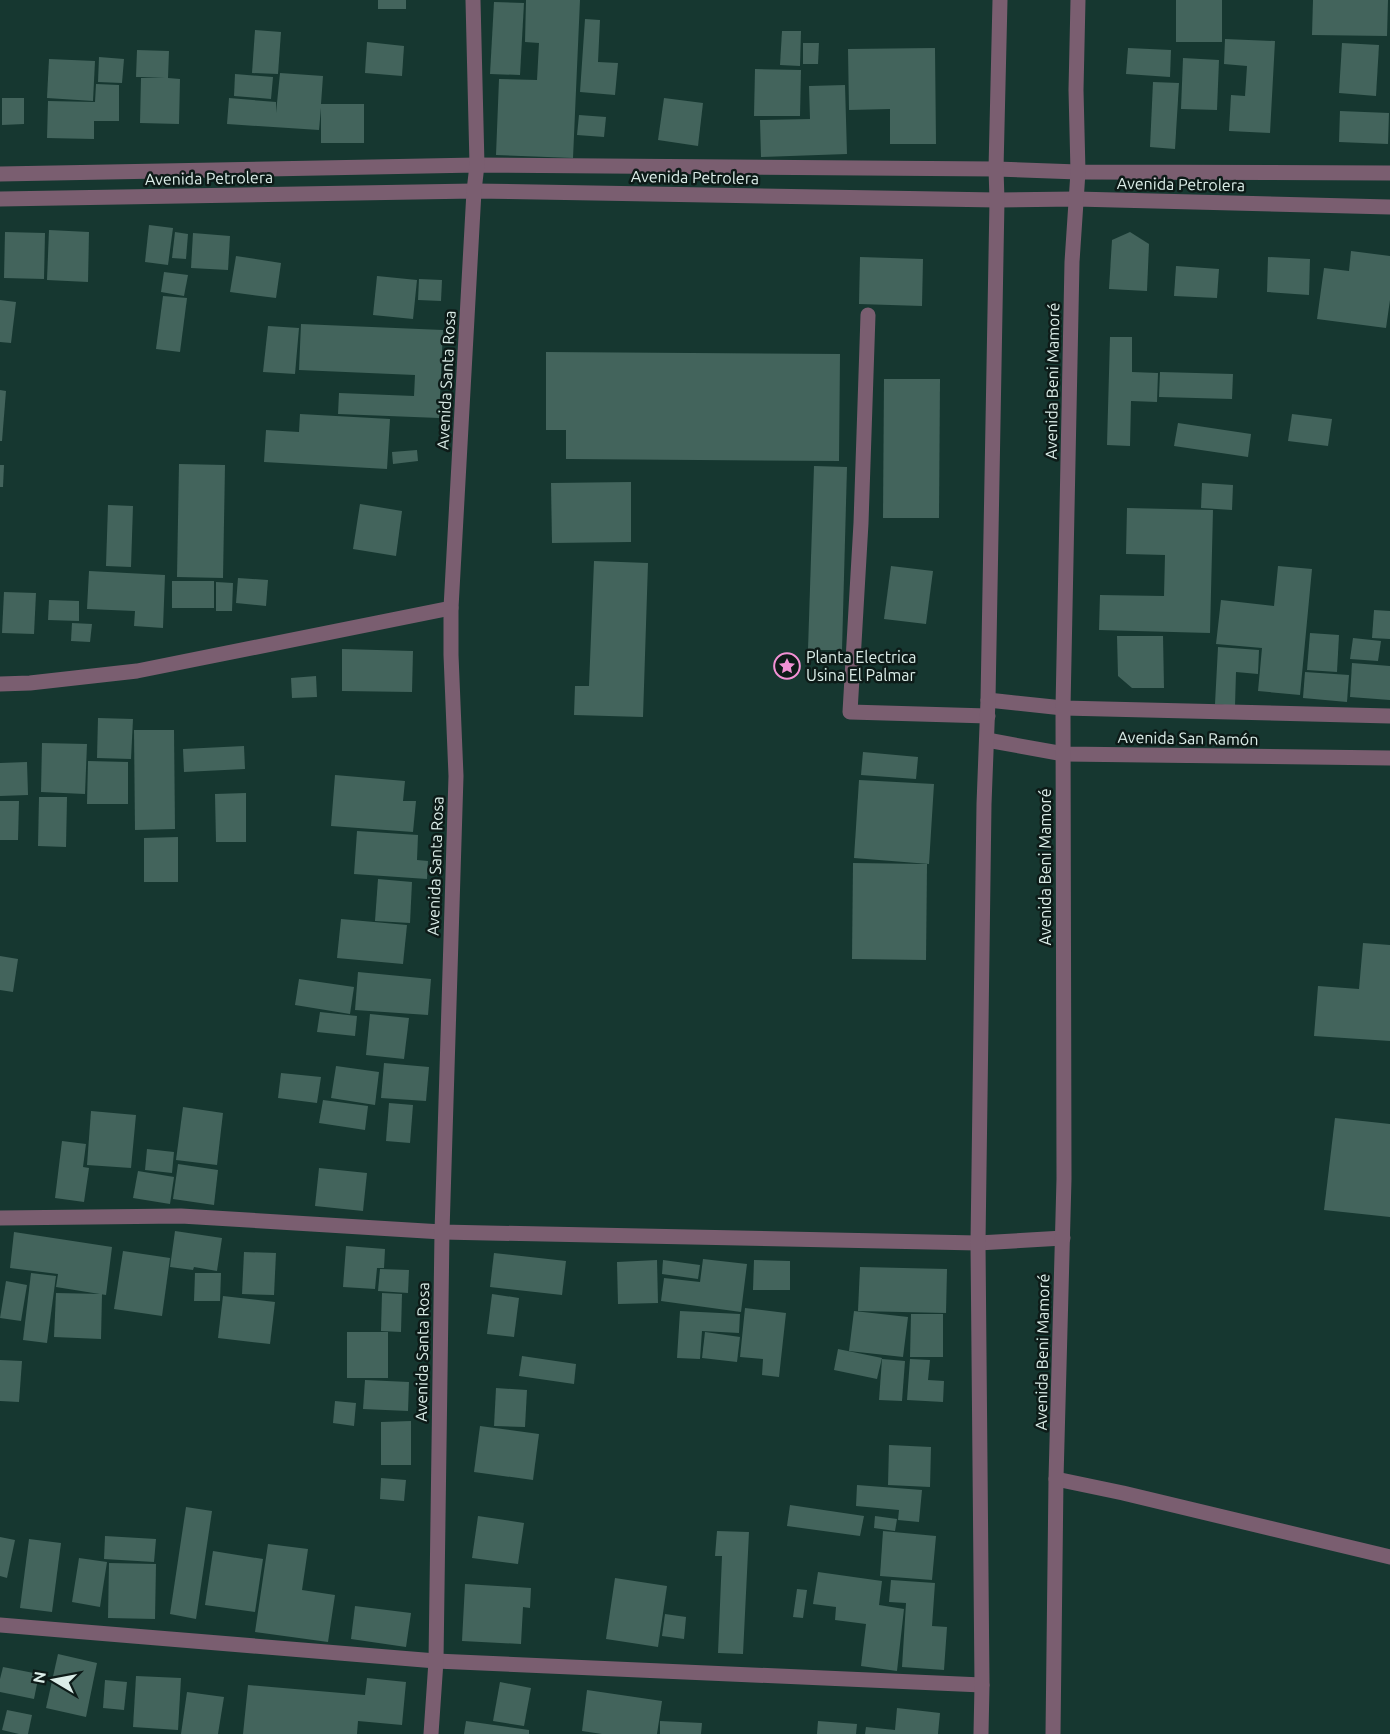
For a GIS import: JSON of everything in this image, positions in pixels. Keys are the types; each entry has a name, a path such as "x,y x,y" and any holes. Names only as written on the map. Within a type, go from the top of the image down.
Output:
{"street":[{"name":"Avenida Santa Rosa","path":"431,1734 436,1661 442,1232 456,776 451,656 452,608 477,165 473,0"},
{"path":"981,1734 978,1243 1000,0"},
{"name":"Avenida Beni Mamoré","path":"1053,1734 1056,1479 1063,1238 1063,708 1072,262 1078,172 1076,90 1078,0"},
{"name":"Avenida Petrolera","path":"0,174 477,165 1390,173"},
{"name":"Avenida Petrolera","path":"0,200 474,191 997,200 1076,199 1390,207"},
{"path":"868,315 861,523 850,712 988,716"},
{"path":"0,684 30,683 137,670 452,608"},
{"name":"Avenida San Ramón","path":"988,700 1063,708 1390,716"},
{"name":"Avenida San Ramón","path":"987,740 1064,754 1390,758"},
{"path":"0,1218 181,1216 442,1232 978,1243 1063,1238"},
{"path":"1056,1479 1390,1557"},
{"path":"0,1625 436,1661 982,1685"}],"building":[{"path":"378,0 406,0 406,9 378,9"},
{"path":"526,0 580,0 573,158 496,155 499,79 537,80 539,43 525,42"},
{"path":"1176,0 1222,0 1222,42 1176,42"},
{"path":"1313,0 1388,0 1387,36 1312,35"},
{"path":"494,2 524,3 520,75 490,74"},
{"path":"585,19 600,20 598,62 618,63 615,95 580,92"},
{"path":"255,30 281,32 278,74 252,73"},
{"path":"782,31 801,31 800,66 780,65"},
{"path":"1225,39 1275,41 1270,133 1229,131 1231,95 1245,96 1247,66 1224,64"},
{"path":"367,42 404,46 402,76 365,73"},
{"path":"803,43 819,43 818,64 803,64"},
{"path":"1342,43 1379,45 1376,96 1339,93"},
{"path":"935,48 936,144 890,144 890,109 849,110 848,49"},
{"path":"1128,48 1171,50 1170,77 1126,74"},
{"path":"137,50 169,51 168,78 180,79 179,124 140,123 141,78 165,77 136,77"},
{"path":"99,57 124,59 122,83 98,82"},
{"path":"1183,58 1219,60 1217,110 1181,109"},
{"path":"49,59 95,61 93,101 47,98"},
{"path":"755,69 801,70 800,116 754,116"},
{"path":"280,73 323,76 321,104 364,104 364,143 321,143 321,108 319,130 227,124 229,98 276,102 276,113"},
{"path":"235,74 273,77 271,99 234,96"},
{"path":"1153,82 1179,83 1175,149 1150,147"},
{"path":"96,84 119,85 119,121 94,121 94,139 47,138 48,101 95,102"},
{"path":"845,85 847,154 761,157 760,120 810,119 809,86"},
{"path":"2,98 24,98 24,124 2,125"},
{"path":"664,98 703,103 698,146 658,140"},
{"path":"1340,111 1389,113 1388,144 1339,142"},
{"path":"579,115 606,117 604,137 577,135"},
{"path":"149,225 173,228 168,265 145,262"},
{"path":"49,230 89,232 88,282 47,280"},
{"path":"5,232 45,233 44,279 4,278"},
{"path":"175,232 188,234 186,259 172,258"},
{"path":"1130,232 1149,244 1147,291 1109,289 1112,240"},
{"path":"193,233 230,236 228,270 191,268"},
{"path":"1351,251 1390,256 1390,300 1386,328 1317,319 1324,268 1349,271"},
{"path":"236,256 281,263 276,298 230,292"},
{"path":"860,257 923,259 922,306 859,304"},
{"path":"1268,257 1310,259 1309,295 1267,292"},
{"path":"1176,266 1219,269 1217,298 1174,296"},
{"path":"164,272 188,275 184,296 161,292"},
{"path":"377,276 417,280 413,319 373,315"},
{"path":"419,279 442,280 441,301 418,300"},
{"path":"163,296 187,298 180,352 156,349"},
{"path":"0,300 16,302 11,343 0,342"},
{"path":"301,324 443,330 439,418 338,414 339,393 414,396 415,375 299,370"},
{"path":"268,326 299,328 295,374 263,372"},
{"path":"1110,337 1132,337 1132,372 1158,373 1157,402 1131,401 1130,446 1107,445"},
{"path":"546,352 840,354 839,461 566,459 566,430 546,430"},
{"path":"1160,372 1233,374 1232,399 1159,397"},
{"path":"884,379 940,379 939,518 883,518"},
{"path":"0,390 6,391 2,441 0,441"},
{"path":"300,414 390,419 387,469 264,462 266,430 299,432"},
{"path":"1292,414 1332,419 1328,446 1288,441"},
{"path":"1178,423 1251,434 1248,457 1174,446"},
{"path":"417,450 418,461 393,464 392,452"},
{"path":"179,464 225,465 223,578 177,577"},
{"path":"0,465 4,465 3,487 0,487"},
{"path":"814,466 847,467 842,650 808,650"},
{"path":"631,482 631,542 552,543 551,483"},
{"path":"1202,483 1233,485 1232,510 1201,508"},
{"path":"360,504 402,511 396,556 353,549"},
{"path":"108,505 133,506 131,567 106,566"},
{"path":"1127,508 1213,510 1210,633 1099,630 1100,595 1164,596 1165,555 1126,554"},
{"path":"594,561 648,563 643,717 574,715 575,686 589,686"},
{"path":"891,566 933,571 926,624 884,619"},
{"path":"1278,566 1312,569 1300,695 1258,691 1262,648 1216,644 1221,600 1274,606"},
{"path":"89,571 165,575 163,628 134,626 135,611 87,609"},
{"path":"238,578 268,580 266,606 236,603"},
{"path":"172,581 214,581 214,608 172,608"},
{"path":"216,582 233,583 232,611 216,611"},
{"path":"4,592 36,593 34,634 2,633"},
{"path":"49,600 79,601 79,621 48,620"},
{"path":"1374,610 1390,611 1390,639 1372,638"},
{"path":"72,623 92,624 90,642 71,641"},
{"path":"1310,633 1339,635 1337,672 1307,670"},
{"path":"1117,636 1163,636 1164,688 1132,688 1118,676"},
{"path":"1353,638 1381,641 1378,661 1350,659"},
{"path":"1218,647 1259,650 1258,674 1236,672 1235,706 1215,704"},
{"path":"342,649 413,651 412,692 342,691"},
{"path":"1352,663 1390,666 1390,700 1350,697"},
{"path":"1305,672 1349,675 1347,702 1303,698"},
{"path":"316,676 317,697 292,698 291,678"},
{"path":"98,718 133,719 131,759 97,758"},
{"path":"134,730 174,730 175,829 135,830"},
{"path":"42,743 87,744 85,794 41,792"},
{"path":"244,746 245,769 184,772 183,749"},
{"path":"863,752 918,757 916,779 861,775"},
{"path":"88,761 128,762 128,804 87,804"},
{"path":"27,762 28,795 0,796 0,763"},
{"path":"335,775 405,781 403,801 416,801 413,832 331,826"},
{"path":"859,780 934,784 929,864 854,858"},
{"path":"246,793 246,842 216,842 215,794"},
{"path":"39,797 67,797 66,847 38,846"},
{"path":"0,801 19,801 18,840 0,840"},
{"path":"357,831 418,835 417,860 428,861 427,879 354,874"},
{"path":"178,837 178,882 144,882 144,838"},
{"path":"853,863 927,864 926,960 852,959"},
{"path":"378,879 412,882 410,923 375,921"},
{"path":"341,919 407,925 403,964 337,958"},
{"path":"1363,943 1390,945 1390,1041 1314,1036 1318,986 1359,989"},
{"path":"0,956 18,959 13,992 0,990"},
{"path":"358,972 431,979 428,1015 355,1010"},
{"path":"299,979 354,987 350,1014 295,1005"},
{"path":"320,1012 357,1016 355,1036 317,1032"},
{"path":"370,1014 409,1018 404,1059 366,1055"},
{"path":"384,1063 429,1067 426,1101 381,1098"},
{"path":"336,1066 379,1072 375,1105 331,1098"},
{"path":"281,1073 321,1077 317,1103 278,1098"},
{"path":"323,1100 368,1106 365,1130 319,1123"},
{"path":"389,1103 413,1105 410,1143 386,1141"},
{"path":"183,1107 223,1113 217,1165 176,1160"},
{"path":"91,1111 136,1115 131,1168 87,1165"},
{"path":"1335,1118 1390,1124 1390,1217 1324,1210"},
{"path":"62,1141 86,1144 83,1167 89,1168 84,1202 55,1198"},
{"path":"147,1149 174,1152 172,1173 145,1170"},
{"path":"178,1164 218,1170 214,1205 173,1199"},
{"path":"319,1168 367,1173 363,1211 315,1206"},
{"path":"138,1171 174,1177 170,1204 133,1198"},
{"path":"175,1231 222,1238 217,1271 194,1267 193,1270 170,1267"},
{"path":"14,1232 112,1247 106,1295 56,1287 58,1274 10,1268"},
{"path":"346,1246 385,1249 384,1268 377,1268 375,1289 343,1287"},
{"path":"123,1251 170,1258 162,1316 114,1309"},
{"path":"244,1252 276,1253 274,1295 242,1294"},
{"path":"494,1253 566,1261 562,1295 490,1287"},
{"path":"703,1259 747,1264 741,1312 661,1301 664,1278 700,1282"},
{"path":"657,1260 658,1303 618,1304 617,1262"},
{"path":"663,1260 700,1265 698,1279 662,1274"},
{"path":"754,1260 790,1261 790,1290 753,1290"},
{"path":"860,1267 947,1269 946,1313 858,1311"},
{"path":"380,1269 409,1270 408,1293 378,1291"},
{"path":"31,1273 56,1276 47,1343 23,1340"},
{"path":"195,1273 221,1273 220,1301 194,1301"},
{"path":"6,1281 27,1285 21,1321 0,1318"},
{"path":"56,1293 102,1294 101,1339 54,1337"},
{"path":"382,1293 402,1294 401,1332 381,1331"},
{"path":"492,1294 519,1298 514,1337 487,1334"},
{"path":"223,1296 275,1302 270,1344 218,1338"},
{"path":"745,1308 786,1313 779,1377 762,1375 763,1359 740,1357"},
{"path":"680,1311 740,1314 739,1333 702,1331 700,1359 677,1358"},
{"path":"854,1311 908,1317 903,1357 849,1351"},
{"path":"911,1314 943,1314 943,1357 910,1357"},
{"path":"347,1332 388,1332 388,1378 347,1378"},
{"path":"705,1332 740,1337 737,1362 702,1358"},
{"path":"838,1349 882,1358 877,1379 834,1370"},
{"path":"522,1356 576,1364 574,1384 519,1376"},
{"path":"882,1359 905,1361 902,1401 879,1400"},
{"path":"910,1359 930,1360 928,1380 944,1381 943,1402 907,1400"},
{"path":"0,1360 22,1361 19,1402 0,1401"},
{"path":"365,1380 409,1382 408,1411 363,1409"},
{"path":"496,1388 527,1390 525,1427 494,1426"},
{"path":"335,1401 356,1403 354,1426 333,1423"},
{"path":"411,1421 411,1465 381,1465 381,1422"},
{"path":"480,1426 539,1434 533,1480 474,1472"},
{"path":"889,1445 931,1447 930,1487 888,1485"},
{"path":"381,1478 406,1480 404,1501 380,1499"},
{"path":"857,1485 922,1490 919,1522 898,1520 899,1510 856,1506"},
{"path":"790,1505 864,1516 860,1536 787,1526"},
{"path":"186,1507 212,1511 196,1619 170,1614"},
{"path":"478,1516 524,1523 518,1564 472,1558"},
{"path":"875,1516 897,1519 895,1531 874,1528"},
{"path":"717,1531 749,1532 743,1654 718,1653 722,1556 715,1556"},
{"path":"883,1531 936,1536 932,1580 880,1576"},
{"path":"105,1536 156,1539 154,1562 104,1559"},
{"path":"0,1537 15,1540 7,1578 0,1576"},
{"path":"29,1539 61,1543 52,1612 20,1608"},
{"path":"268,1544 308,1549 302,1590 335,1595 328,1642 255,1632"},
{"path":"213,1551 263,1559 255,1612 205,1605"},
{"path":"79,1558 107,1562 100,1607 72,1602"},
{"path":"109,1563 156,1564 155,1619 108,1618"},
{"path":"818,1572 882,1581 879,1605 904,1609 897,1671 861,1666 866,1624 835,1620 836,1607 813,1604"},
{"path":"615,1578 667,1586 658,1647 606,1639"},
{"path":"891,1580 935,1583 932,1626 947,1627 944,1670 902,1667 906,1603 889,1602"},
{"path":"465,1584 531,1588 530,1608 523,1607 521,1644 462,1641"},
{"path":"797,1589 807,1590 803,1618 793,1617"},
{"path":"355,1606 411,1613 406,1647 351,1639"},
{"path":"665,1614 686,1617 684,1639 662,1636"},
{"path":"58,1654 97,1663 86,1717 46,1708"},
{"path":"3,1667 39,1674 34,1699 0,1692"},
{"path":"136,1676 181,1678 178,1730 133,1727"},
{"path":"367,1678 406,1682 402,1725 358,1721 357,1734 243,1734 248,1685 365,1695"},
{"path":"105,1680 127,1682 124,1710 103,1708"},
{"path":"500,1682 531,1688 524,1726 493,1721"},
{"path":"587,1690 662,1701 657,1734 602,1734 582,1731"},
{"path":"187,1692 224,1697 218,1734 181,1734"},
{"path":"897,1708 940,1713 938,1734 865,1734 866,1727 895,1730"},
{"path":"7,1710 32,1715 28,1734 2,1730"},
{"path":"466,1721 529,1730 529,1734 464,1734"},
{"path":"660,1721 702,1723 701,1734 660,1734"},
{"path":"818,1721 857,1724 856,1734 817,1734"}],"place":[{"name":"Planta Electrica Usina El Palmar","path":"787,666"}]}
